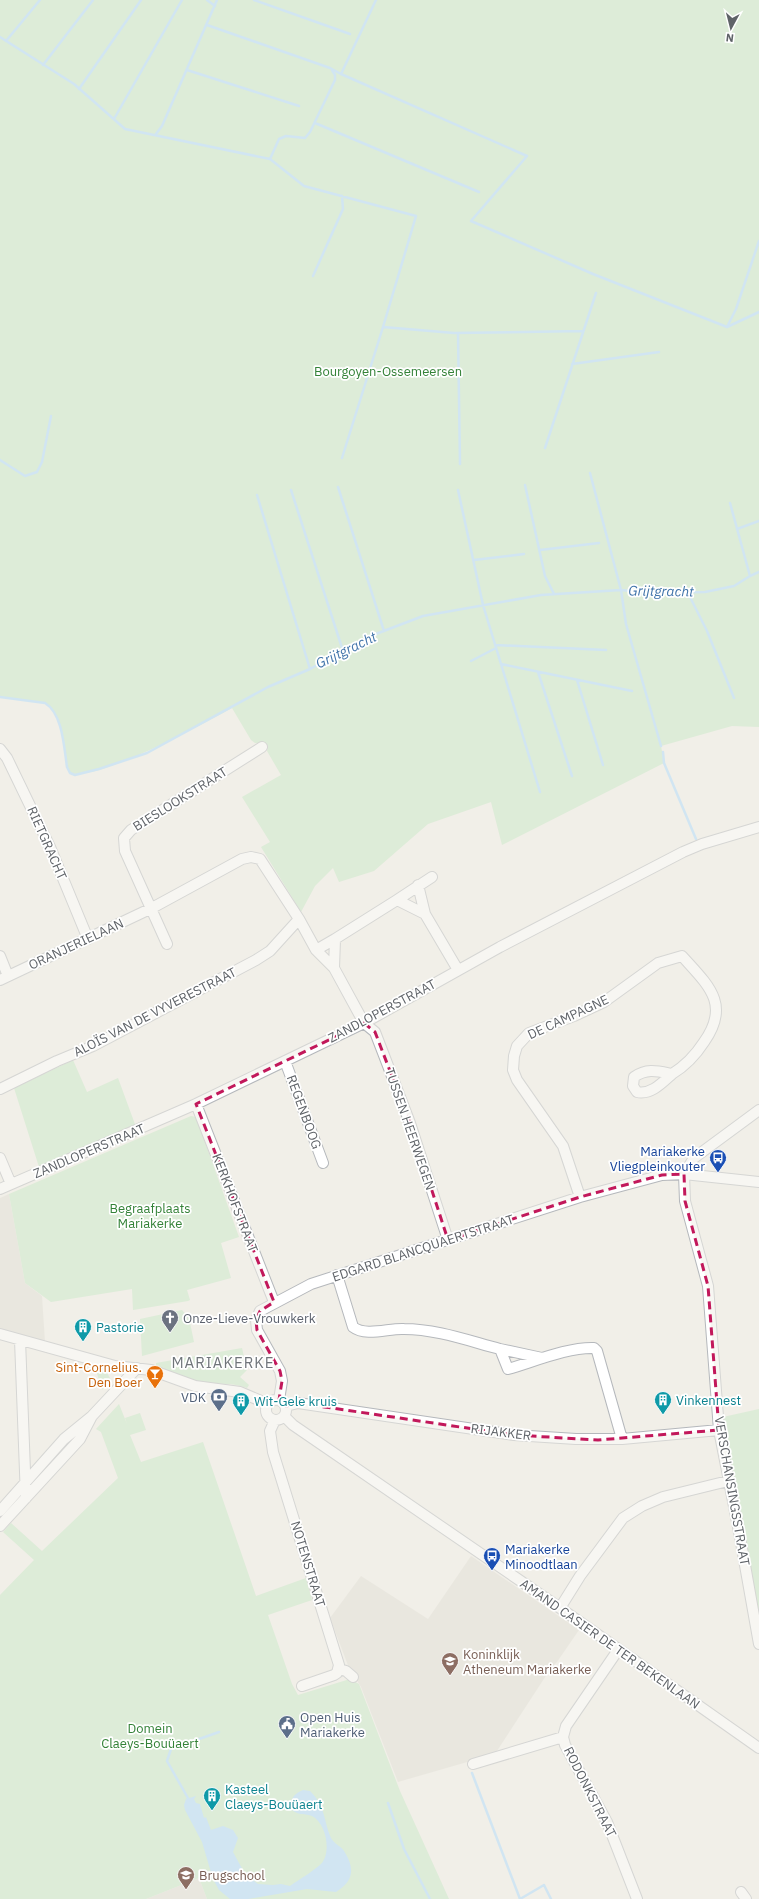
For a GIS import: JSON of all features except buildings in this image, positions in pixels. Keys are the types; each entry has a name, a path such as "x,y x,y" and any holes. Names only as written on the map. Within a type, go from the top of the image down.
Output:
{"street":[{"name":"BIESLOOKSTRAAT","path":"152,908 125,851 124,838 127,834 262,747"},
{"name":"RIETGRACHT","path":"1,749 20,783 50,847 88,939"},
{"name":"ZANDLOPERSTRAAT","path":"0,1189 196,1104 364,1023 458,970 683,852 702,844 759,827"},
{"name":"ORANJERIELAAN","path":"4,978 152,908 242,859 251,857 260,859 268,869 316,950 334,968"},
{"path":"316,950 432,877"},
{"path":"418,885 425,914 458,970"},
{"path":"397,900 425,914"},
{"path":"152,908 167,944"},
{"name":"ALOÏS VAN DE VYVERESTRAAT","path":"0,1089 93,1046 256,960 270,951 299,920"},
{"path":"334,968 335,939"},
{"path":"0,956 4,978"},
{"name":"DE CAMPAGNE","path":"580,1197 564,1146 517,1080 513,1070 514,1056 522,1039 529,1033 574,1016 604,1002 658,963 682,956 708,988 714,998 717,1013 714,1026 695,1056 672,1074"},
{"name":"TUSSEN HEERWEGEN","path":"334,968 364,1023 375,1032 410,1123 448,1240"},
{"name":"REGENBOOG","path":"285,1061 323,1163"},
{"name":"KERKHOFSTRAAT","path":"196,1104 274,1302"},
{"path":"684,1174 694,1158 759,1110"},
{"path":"0,1158 11,1184"},
{"name":"EDGARD BLANCQUAERTSTRAAT","path":"283,1403 280,1371 256,1332 256,1320 260,1311 274,1302 310,1284 580,1197 662,1175 684,1174 759,1182"},
{"name":"VERSCHANSINGSSTRAAT","path":"684,1174 685,1201 708,1286 719,1430 759,1644"},
{"path":"336,1275 353,1327 358,1331 364,1332 398,1328 418,1329 542,1358"},
{"path":"0,1334 115,1366 152,1370 195,1386 240,1392 268,1404"},
{"path":"20,1340 26,1498"},
{"path":"500,1349 508,1369 542,1358 594,1348 597,1351 622,1439"},
{"path":"1,1509 64,1439 92,1416 137,1368"},
{"path":"273,1400 283,1403 286,1411 279,1418 267,1414 268,1404 273,1400"},
{"name":"RIJAKKER","path":"283,1403 298,1403 514,1435 598,1440 719,1430"},
{"path":"0,1526 80,1439 92,1416"},
{"name":"AMAND CASIER DE TER BEKENLAAN","path":"279,1418 293,1424 560,1608 759,1748"},
{"name":"NOTENSTRAAT","path":"279,1418 270,1430 273,1452 338,1659 339,1669"},
{"path":"560,1608 580,1576 623,1518 642,1506 663,1497 728,1481"},
{"name":"RODONKSTRAAT","path":"618,1650 566,1726 563,1737 568,1752 607,1822 637,1899"},
{"path":"302,1686 334,1675 339,1669 346,1671 352,1677"},
{"path":"473,1764 563,1737"}],"highlighted area":[{"path":"364,1023 375,1032 410,1123 448,1240 580,1197 662,1175 684,1174 685,1201 708,1286 719,1430 598,1440 514,1435 298,1403 286,1406 279,1400 282,1381 280,1371 257,1330 256,1320 260,1311 274,1302 196,1104"}],"shaded area":[{"path":"9,1194 25,1283 42,1296 45,1342 0,1328 0,1198"},
{"name":"Koninklijk Atheneum Mariakerke","path":"471,1556 579,1630 557,1662 551,1668 495,1754 398,1782 361,1687 349,1668 330,1618 361,1576 428,1619"},
{"name":"Brugschool","path":"199,1878 207,1899 146,1899"}],"green space":[{"name":"Bourgoyen-Ossemeersen","path":"0,0 759,0 759,727 732,726 661,746 664,763 502,845 491,802 428,824 374,871 339,882 333,868 315,886 301,912 261,847 270,842 242,797 281,775 267,751 268,746 266,743 255,743 251,740 232,708 151,750 103,769 84,773 70,773 67,765 60,726 52,709 45,703 0,697"},
{"path":"73,1060 87,1092 118,1078 136,1127 39,1167 14,1088"},
{"name":"Begraafplaats Mariakerke","path":"191,1116 196,1117 239,1237 221,1243 231,1278 187,1290 190,1300 188,1301 133,1310 132,1289 51,1302 25,1283 9,1194"},
{"path":"182,1310 189,1318 194,1342 142,1356 140,1319"},
{"path":"242,1348 247,1370 240,1377 249,1385 247,1388 231,1384 212,1384 200,1382 156,1366 156,1363"},
{"path":"95,1367 106,1371 111,1380 102,1390"},
{"name":"Domein Claeys-Bouüaert","path":"119,1404 127,1424 125,1418 140,1413 146,1430 130,1435 141,1462 203,1442 256,1596 306,1578 312,1600 268,1615 292,1684 298,1695 350,1679 359,1684 400,1791 449,1899 207,1899 199,1878 146,1899 0,1899 0,1595 34,1560 3,1532 11,1523 42,1551 118,1478 101,1432 96,1429"},
{"path":"759,1409 759,1625 723,1417"}],"water":[{"path":"303,1790 310,1791 319,1802 324,1813 331,1838 343,1849 348,1857 351,1869 349,1879 342,1888 336,1892 307,1889 248,1899 230,1899 219,1890 213,1879 202,1842 185,1810 184,1805 186,1799 196,1796 194,1799 196,1803 200,1804 204,1818 206,1817 211,1830 223,1826 233,1830 238,1838 233,1852 245,1874 258,1884 281,1884 290,1886 321,1864 324,1859 327,1845 324,1831 317,1820 312,1816 297,1813 292,1810 291,1803 293,1797"}],"waterway":[{"path":"6,41 40,0"},
{"path":"43,65 93,0"},
{"path":"79,89 141,0"},
{"path":"114,119 182,0"},
{"path":"207,0 215,6"},
{"path":"156,134 162,126 217,0"},
{"path":"254,0 350,34"},
{"path":"376,0 341,74 527,156 471,221 593,274 727,327 759,312"},
{"path":"207,25 330,68 341,74"},
{"path":"0,37 74,84 125,129 270,159 304,186 416,216 383,327 454,333 583,331"},
{"path":"187,70 299,106"},
{"path":"270,159 279,139 286,136 305,138 310,132 335,80 335,75 332,70"},
{"path":"315,123 479,192"},
{"path":"313,276 343,209 342,196"},
{"path":"727,327 736,309 759,241"},
{"path":"545,448 596,293"},
{"path":"342,458 383,327"},
{"path":"458,333 460,464"},
{"path":"572,364 659,352"},
{"path":"0,460 25,476 37,472 42,462 51,416"},
{"path":"590,473 621,590 626,624 661,746"},
{"path":"525,485 545,576 554,594"},
{"path":"338,487 384,631"},
{"path":"291,490 343,651"},
{"path":"458,490 483,605 540,792"},
{"path":"257,495 310,669"},
{"path":"730,503 750,576"},
{"path":"737,529 759,521"},
{"path":"540,550 599,543"},
{"path":"474,560 524,554"},
{"name":"Grijtgracht","path":"0,697 45,703 51,708 56,715 62,732 67,767 70,773 75,775 99,769 147,753 268,687 310,669 368,637 423,616 541,595 621,590 648,593 705,592 734,586 759,572"},
{"path":"688,593 707,631 734,698"},
{"path":"495,645 606,650"},
{"path":"471,661 496,648"},
{"path":"501,664 632,691"},
{"path":"538,672 572,776"},
{"path":"577,680 603,765"},
{"path":"663,752 664,763 696,839"},
{"path":"189,1800 167,1761 171,1749 219,1732"},
{"path":"472,1773 520,1899"},
{"path":"388,1803 404,1849 430,1899"},
{"path":"520,1899 544,1885 551,1899"}],"place":[{"name":"Mariakerke Vliegpleinkouter","path":"718,1173"},
{"name":"Onze-Lieve-Vrouwkerk","path":"170,1333"},
{"name":"Pastorie","path":"83,1342"},
{"name":"Sint-Cornelius. Den Boer","path":"155,1389"},
{"name":"VDK","path":"219,1412"},
{"name":"Vinkennest","path":"663,1415"},
{"name":"Wit-Gele kruis","path":"241,1416"},
{"name":"Mariakerke Minoodtlaan","path":"492,1571"},
{"name":"Koninklijk Atheneum Mariakerke","path":"450,1676"},
{"name":"Open Huis Mariakerke","path":"287,1739"},
{"name":"Kasteel Claeys-Bouüaert","path":"212,1811"},
{"name":"Brugschool","path":"186,1890"}],"district":[{"name":"MARIAKERKE","path":"223,1362"}]}
